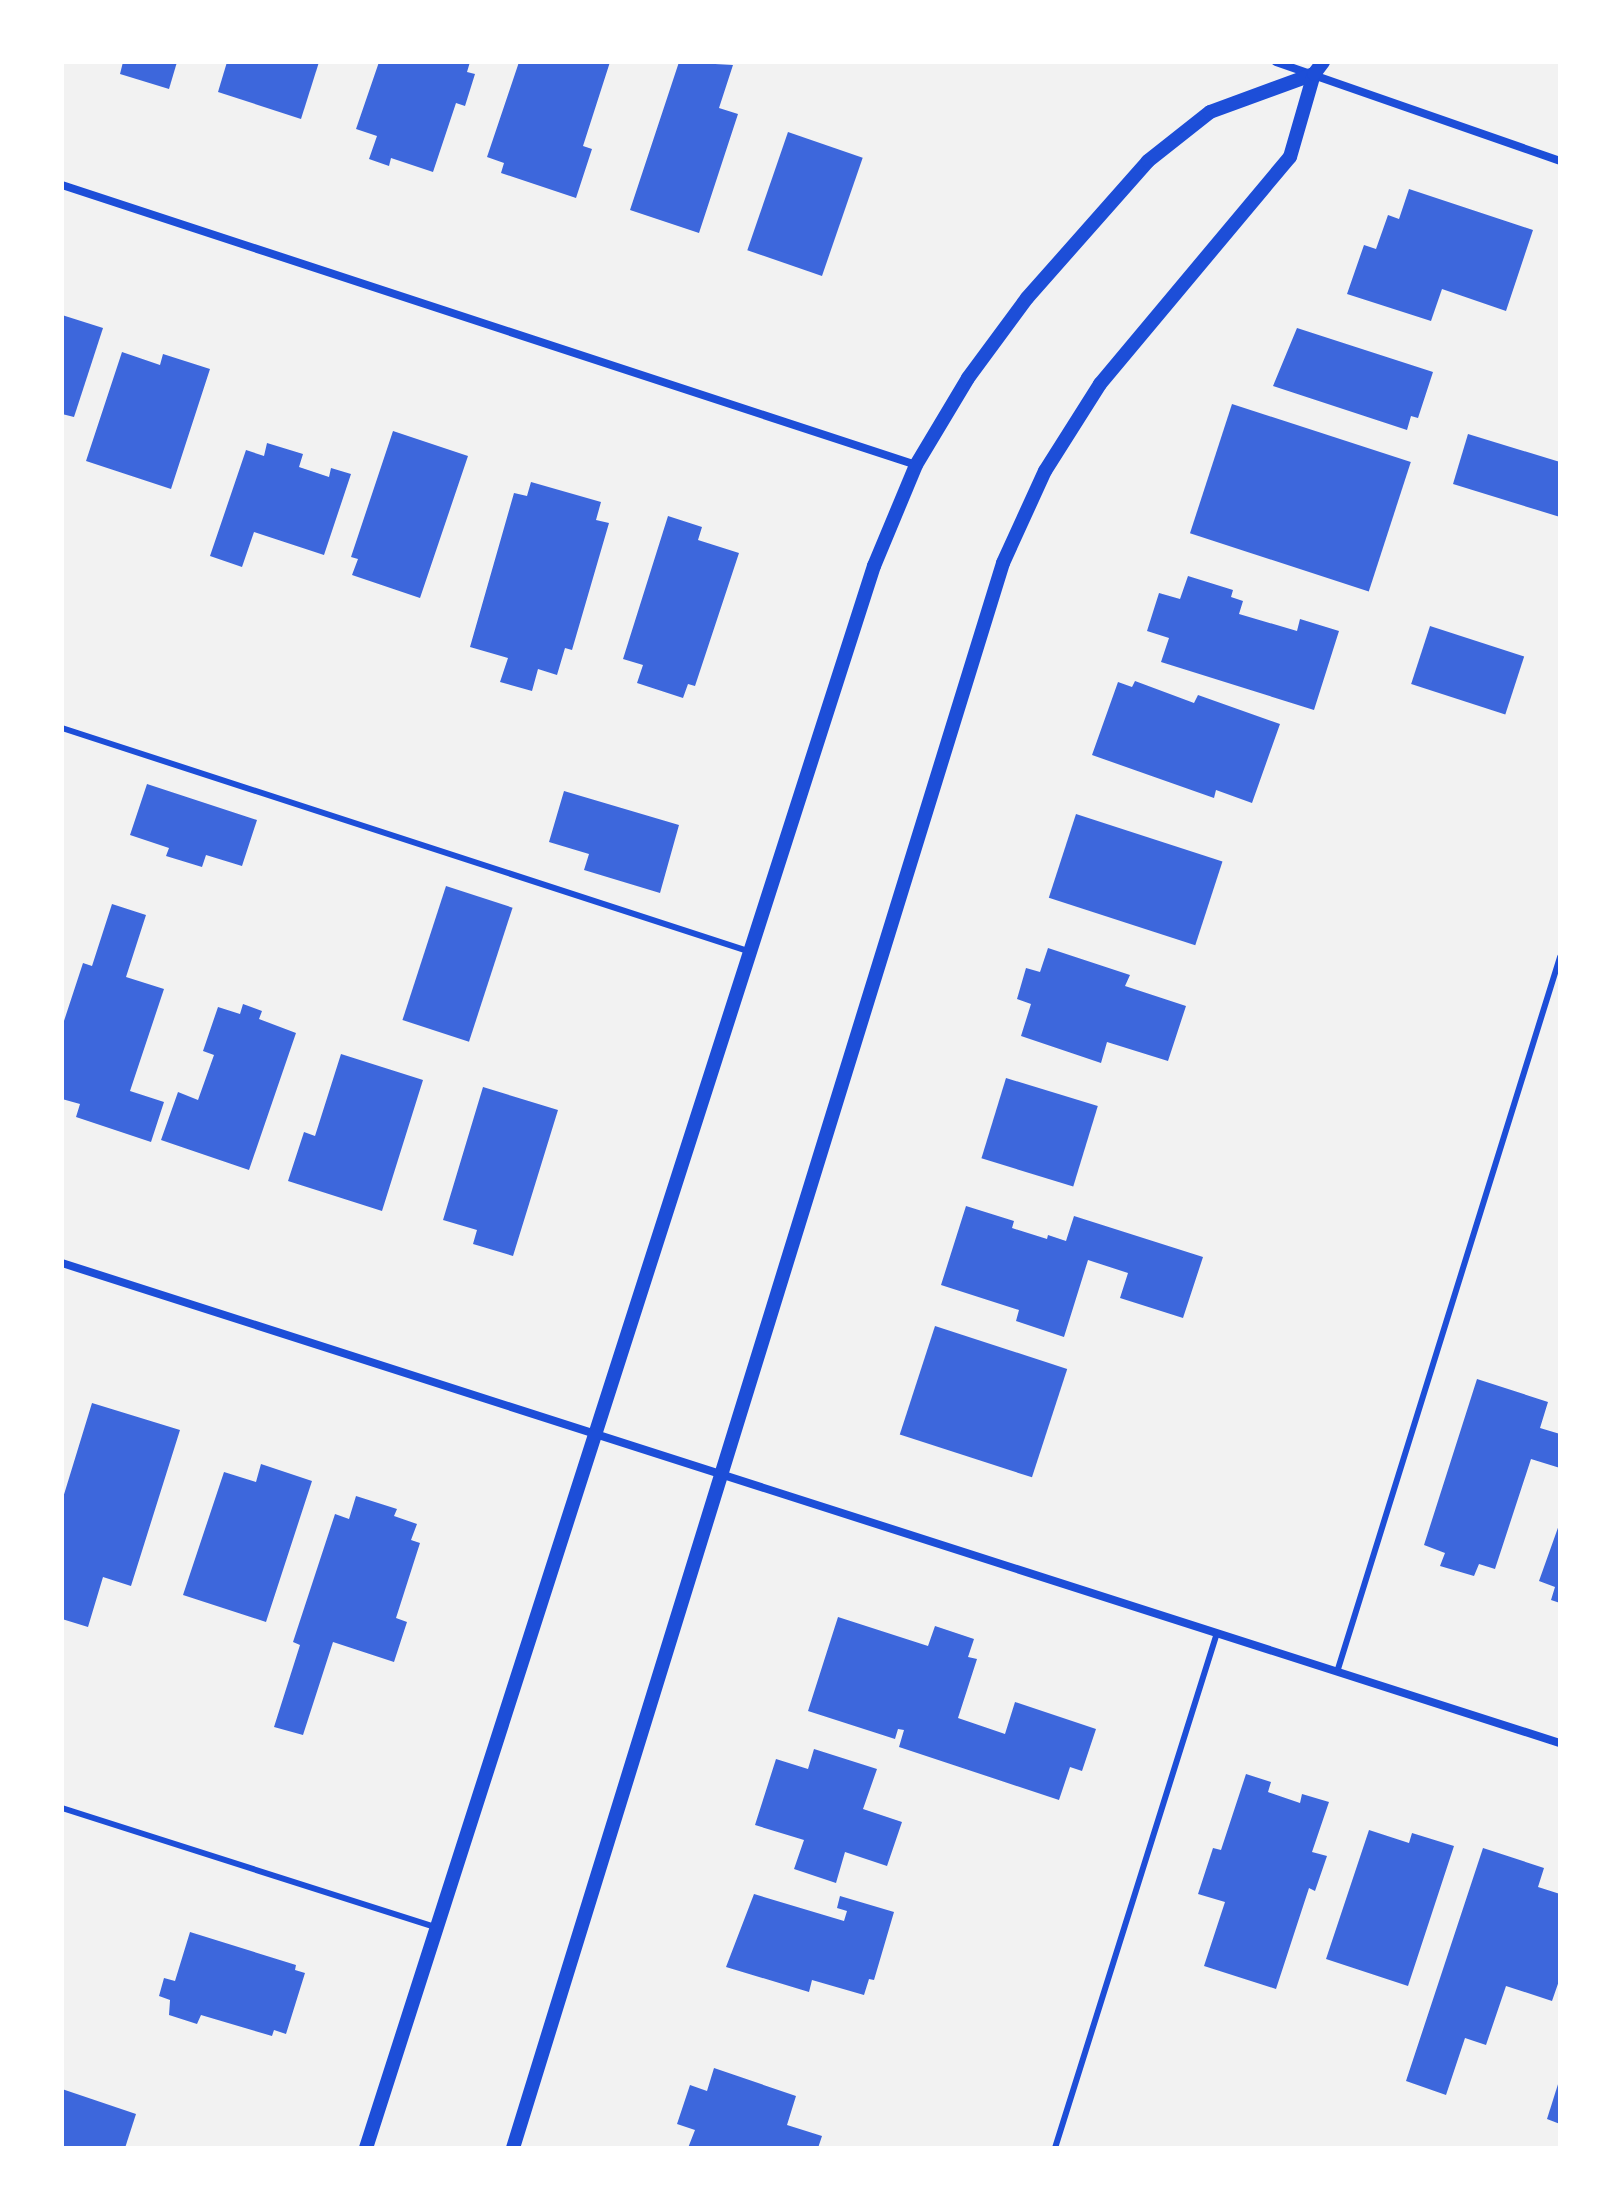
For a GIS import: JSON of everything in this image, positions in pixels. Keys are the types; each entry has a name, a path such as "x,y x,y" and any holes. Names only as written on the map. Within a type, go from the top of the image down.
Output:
{"street":[{"path":"1276,62 1318,68 1560,161"},
{"path":"366,2148 874,566 916,465 968,378 1027,298 1148,161 1210,112 1318,68"},
{"path":"513,2148 1003,563 1045,471 1100,384 1290,157 1318,68"},
{"path":"62,185 916,465"},
{"path":"62,1263 1218,1630 1560,1743"}],"lane":[{"path":"62,728 751,952"},
{"path":"1338,1669 1560,957"},
{"path":"1055,2148 1218,1630"},
{"path":"62,1808 436,1928"}],"building":[{"path":"123,62 177,62 169,89 120,74"},
{"path":"227,62 319,62 301,119 218,92"},
{"path":"379,62 470,62 467,72 475,74 465,106 456,103 433,172 391,158 389,166 369,159 377,136 356,129"},
{"path":"519,62 610,62 583,146 592,149 576,198 501,173 504,163 487,157"},
{"path":"679,62 733,65 719,108 738,114 699,233 630,210"},
{"path":"788,132 863,158 822,276 747,250"},
{"path":"1409,189 1533,230 1506,311 1442,289 1431,321 1347,294 1364,245 1376,249 1388,215 1399,219"},
{"path":"62,315 103,328 74,417 62,414"},
{"path":"1297,328 1433,372 1418,418 1411,416 1407,430 1273,386"},
{"path":"122,352 160,365 163,354 210,369 171,489 86,461"},
{"path":"1232,404 1411,462 1369,591 1190,533"},
{"path":"393,431 468,456 420,598 352,575 358,559 351,557"},
{"path":"1468,434 1560,462 1560,517 1453,484"},
{"path":"267,443 303,454 299,467 329,477 331,468 351,474 324,555 254,532 242,567 210,556 246,450 264,456"},
{"path":"531,482 601,502 596,520 609,523 572,650 565,648 557,675 538,669 532,691 500,682 508,658 470,647 514,493 527,496"},
{"path":"668,516 702,527 698,540 739,553 695,686 688,684 683,698 637,683 643,665 623,659"},
{"path":"1188,576 1233,590 1231,597 1243,601 1239,614 1297,631 1300,619 1339,631 1314,710 1161,662 1169,638 1147,631 1159,593 1180,599"},
{"path":"1430,626 1524,657 1505,715 1411,684"},
{"path":"1135,681 1194,703 1198,695 1280,724 1252,803 1216,790 1214,798 1092,755 1118,682 1132,687"},
{"path":"147,784 257,820 242,866 206,855 202,867 166,856 169,848 130,835"},
{"path":"564,791 679,825 660,893 584,870 589,854 549,842"},
{"path":"1076,814 1222,862 1195,945 1049,898"},
{"path":"446,886 513,908 469,1042 402,1020"},
{"path":"112,904 146,915 126,977 164,989 130,1091 164,1102 151,1142 76,1117 80,1104 62,1099 62,1027 83,963 92,966"},
{"path":"1048,948 1130,975 1125,986 1186,1006 1168,1061 1107,1042 1101,1063 1021,1036 1031,1004 1017,999 1026,968 1040,972"},
{"path":"243,1004 262,1011 259,1019 296,1033 249,1170 161,1140 178,1092 198,1100 214,1055 203,1051 218,1007 240,1014"},
{"path":"341,1054 423,1080 382,1211 288,1181 304,1132 315,1136"},
{"path":"1006,1078 1098,1106 1073,1186 981,1158"},
{"path":"483,1087 558,1110 513,1256 473,1244 477,1230 443,1220"},
{"path":"966,1206 1014,1221 1012,1228 1047,1239 1048,1235 1066,1241 1074,1216 1203,1257 1183,1318 1120,1298 1128,1273 1088,1260 1064,1337 1016,1321 1019,1310 941,1285"},
{"path":"935,1326 1067,1369 1032,1477 900,1434"},
{"path":"1477,1379 1548,1402 1540,1428 1560,1434 1560,1468 1531,1459 1495,1569 1479,1564 1474,1576 1440,1566 1445,1553 1424,1545"},
{"path":"92,1403 180,1430 131,1586 103,1577 88,1627 62,1619 62,1501"},
{"path":"261,1464 312,1481 266,1622 183,1595 224,1472 256,1482"},
{"path":"356,1496 397,1509 394,1516 417,1524 411,1540 420,1543 396,1618 407,1622 394,1662 333,1642 303,1735 274,1727 300,1645 293,1642 335,1514 349,1519"},
{"path":"1560,1522 1560,1603 1551,1600 1555,1587 1539,1581"},
{"path":"838,1617 928,1646 935,1626 974,1639 968,1657 977,1659 958,1718 1005,1734 1015,1702 1096,1729 1082,1771 1070,1767 1059,1800 899,1747 904,1730 898,1729 895,1739 808,1711"},
{"path":"814,1749 877,1769 863,1809 902,1822 887,1866 845,1852 836,1883 794,1869 804,1840 755,1825 776,1759 808,1769"},
{"path":"1246,1774 1271,1782 1268,1792 1300,1803 1302,1794 1329,1802 1312,1852 1327,1856 1315,1891 1309,1888 1276,1989 1204,1966 1225,1902 1198,1894 1213,1848 1221,1850"},
{"path":"1369,1830 1409,1843 1412,1833 1454,1846 1408,1986 1326,1959"},
{"path":"1483,1848 1544,1868 1538,1887 1560,1894 1560,1978 1552,2001 1506,1986 1486,2045 1465,2038 1446,2095 1406,2081"},
{"path":"754,1894 844,1921 847,1911 837,1908 840,1896 894,1912 874,1980 869,1979 864,1995 812,1980 809,1992 726,1967"},
{"path":"190,1932 296,1965 295,1970 305,1973 286,2034 274,2030 272,2036 201,2015 197,2024 169,2015 170,2000 159,1996 164,1978 175,1981"},
{"path":"714,2068 796,2096 787,2125 822,2136 818,2148 688,2148 695,2130 677,2124 690,2085 707,2091"},
{"path":"1560,2081 1560,2124 1547,2119"},
{"path":"62,2089 136,2114 125,2148 62,2148"}]}
